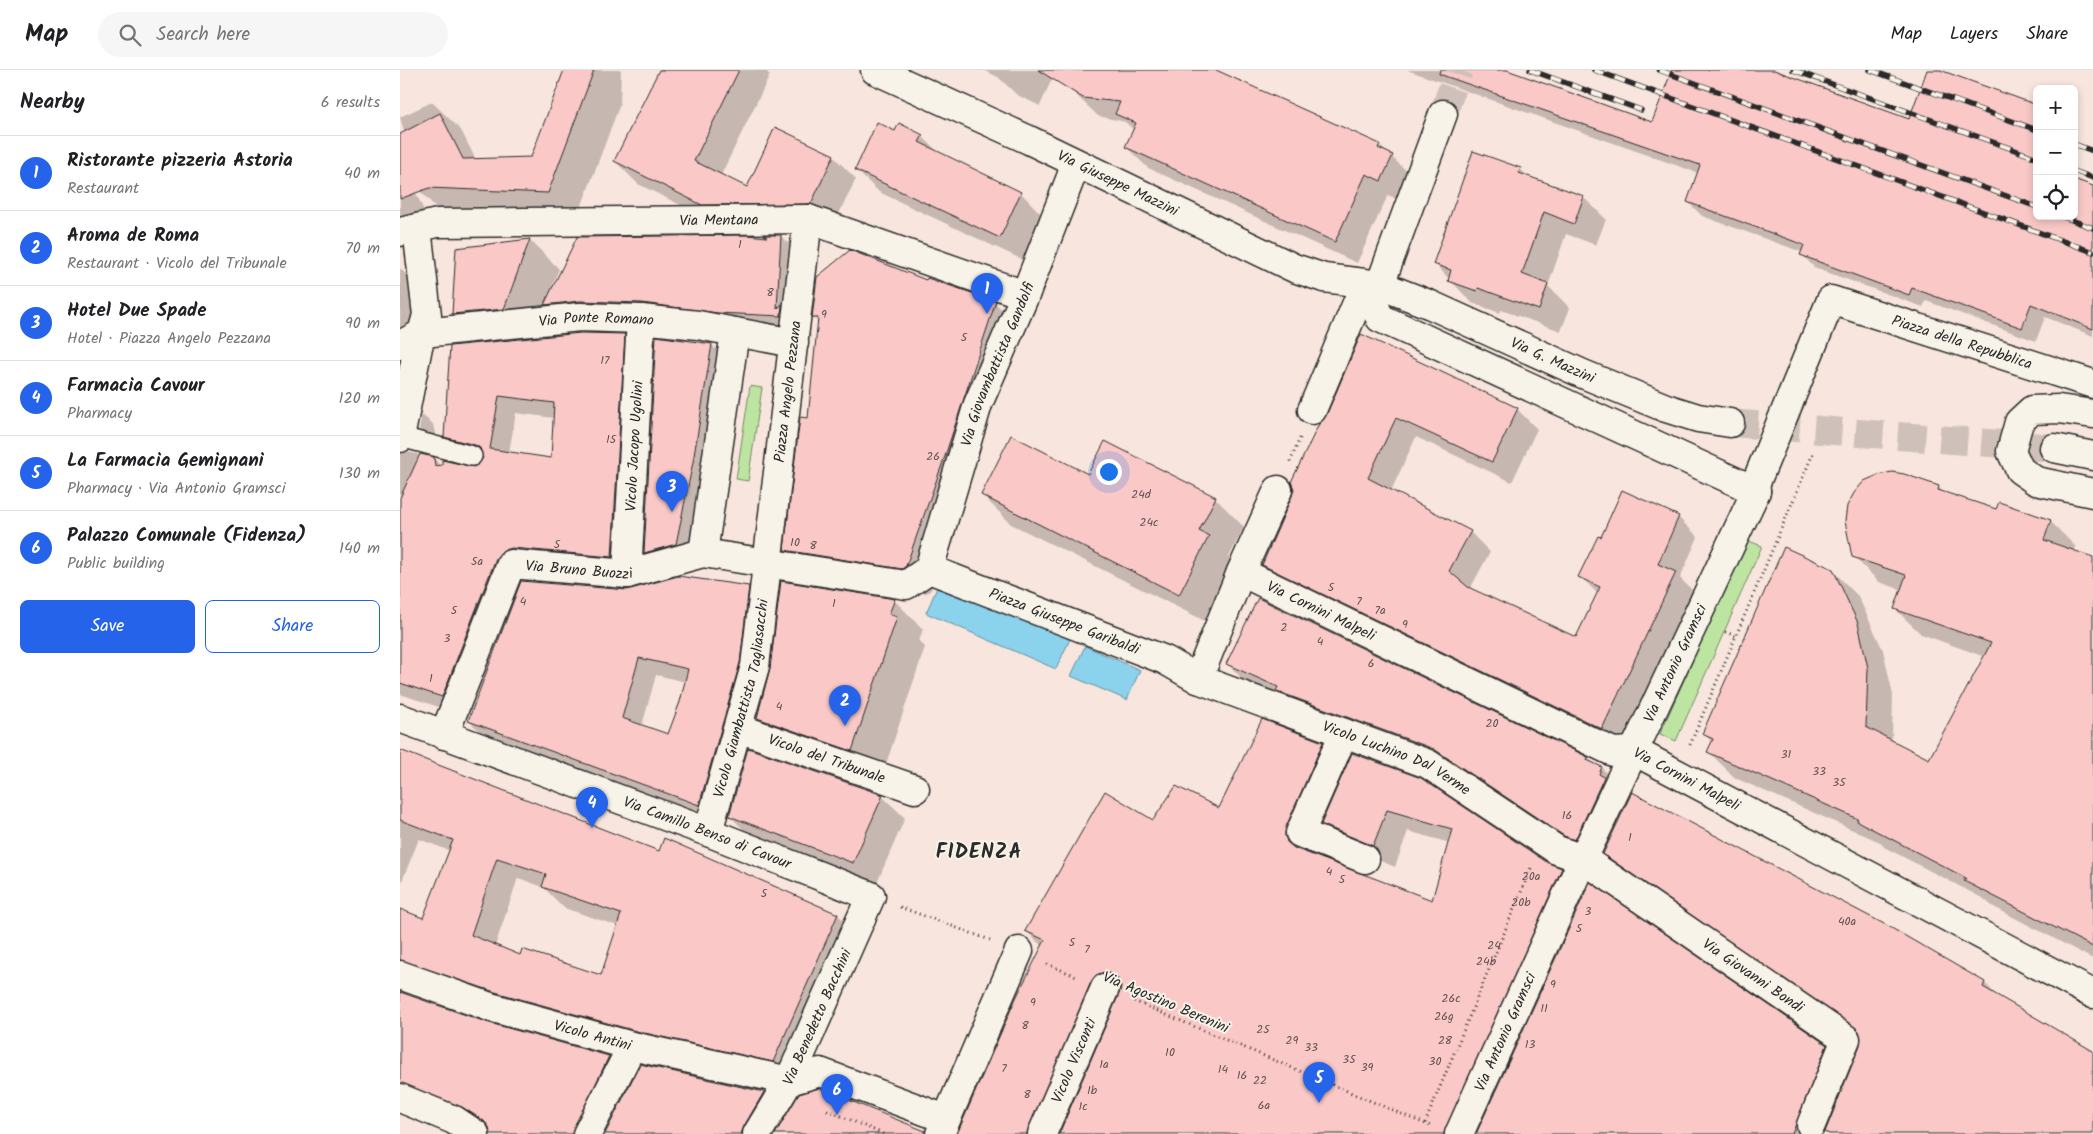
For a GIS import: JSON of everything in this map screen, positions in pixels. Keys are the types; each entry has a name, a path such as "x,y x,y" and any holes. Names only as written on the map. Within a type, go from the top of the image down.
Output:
{"street":[{"name":"Via Giuseppe Mazzini","path":"875,70 1029,140 1294,268 1324,278 1372,284"},
{"path":"1312,410 1372,284 1443,114"},
{"name":"Via Giovambattista Gandolfi","path":"929,569 978,404 1025,294 1076,164"},
{"name":"Via Mentana","path":"408,230 437,224 808,219 1025,294"},
{"name":"Piazza Angelo Pezzana","path":"768,564 808,219"},
{"path":"400,438 418,347 412,339 427,315 408,230"},
{"path":"1372,284 1380,318 1756,491"},
{"name":"Via G. Mazzini","path":"1372,284 1431,305 1583,374 1666,408 1698,418 1730,423"},
{"name":"Via Antonio Gramsci","path":"1459,1134 1583,859 1756,491 1755,485 1831,300"},
{"name":"Piazza della Repubblica","path":"1831,300 2093,384"},
{"name":"Via Ponte Romano","path":"412,339 580,317 641,319 735,332 794,343"},
{"name":"Vicolo Jacopo Ugolini","path":"628,574 641,319"},
{"path":"703,553 735,332"},
{"path":"2093,414 2059,409 2032,410 2019,422 2011,451 2020,470 2036,481 2093,493"},
{"path":"2054,448 2093,456"},
{"path":"1198,679 1241,572 1278,490"},
{"name":"Via Bruno Buozzi","path":"444,735 510,564 628,574 703,553 906,586 929,569"},
{"name":"Vicolo Giambattista Tagliasacchi","path":"708,832 755,666 768,564"},
{"name":"Piazza Giuseppe Garibaldi","path":"929,569 1165,660 1198,679"},
{"name":"Via Cornini Malpeli","path":"1241,572 1613,752 1634,750 2093,994"},
{"name":"Vicolo Luchino Dal Verme","path":"1198,679 1428,764 1557,850 1583,859"},
{"name":"Via Camillo Benso di Cavour","path":"400,718 708,832 871,896"},
{"name":"Vicolo del Tribunale","path":"738,728 915,788"},
{"path":"1344,733 1300,833 1365,859"},
{"name":"Via Giovanni Bondi","path":"1583,859 1846,1039 1811,1125"},
{"name":"Via Benedetto Bacchini","path":"756,1134 786,1087 871,896"},
{"path":"786,1087 820,1072 943,1126 1019,951"},
{"name":"Vicolo Antini","path":"400,974 490,1007 786,1087"},
{"name":"Vicolo Visconti","path":"1042,1134 1105,988"},
{"path":"587,1134 632,1046"},
{"path":"400,1098 454,1120 475,1134"}],"lane":[{"path":"400,438 472,456"}],"path":[{"path":"1278,490 1312,410"},
{"path":"1678,774 1814,451"},
{"path":"1425,1124 1534,861"},
{"name":"Via Agostino Berenini","path":"871,896 1019,951 1433,1127"},
{"path":"786,1087 883,1134"}],"green space":[{"path":"750,386 762,388 748,481 736,479"},
{"path":"1746,540 1762,546 1676,741 1660,734"}],"water":[{"path":"939,583 1070,639 1056,669 926,613"},
{"path":"1085,646 1140,670 1127,700 1071,676"}],"building":[{"path":"564,70 594,70 548,193 429,188 400,199 400,134 440,113 463,159 531,157"},
{"path":"659,70 739,70 694,161 747,187 775,127 834,155 811,204 702,205 614,161"},
{"path":"1038,70 1216,70 1380,144 1378,148 1393,155 1381,181 1366,174 1335,242 1125,147 1136,123 1115,114 1120,102 1083,98"},
{"path":"1440,70 1507,70 1652,122 1672,70 1774,70 1909,119 1927,70 1940,70 2033,104 2033,220 2078,220 2078,180 2093,186 2093,329 2031,304 2022,328 1912,288 1909,295 1800,255 1804,245 1687,202 1700,165 1439,74"},
{"path":"877,122 895,131 899,123 923,135 919,142 1021,192 1000,238 855,170"},
{"path":"1473,151 1521,168 1519,173 1584,196 1574,224 1544,212 1522,274 1548,284 1539,310 1478,288 1477,291 1448,281 1451,270 1433,264"},
{"path":"747,235 767,237 764,235 781,235 777,309 782,304 781,316 718,313 642,303 580,301 544,305 577,237"},
{"path":"530,239 504,309 452,314 456,248"},
{"path":"850,250 926,280 927,278 996,301 945,456 906,566 902,569 784,550 800,417 808,418 818,318 812,318 817,277"},
{"path":"581,333 625,334 612,557 512,548 503,550 496,558 442,697 400,683 400,498 420,454 434,457 435,466 442,465 442,460 474,467 483,458 480,448 475,445 444,437 450,346","holes":["499,396 554,403 551,458 490,449"]},
{"path":"1361,334 1518,408 1492,462 1396,418 1368,478 1471,531 1449,571 1468,587 1576,637 1600,587 1578,577 1598,536 1601,537 1622,490 1679,516 1658,564 1676,572 1602,729 1262,565 1292,496 1294,489 1291,482 1319,424 1326,416"},
{"path":"656,336 712,344 693,462 676,544 644,553"},
{"path":"1011,435 1088,474 1105,441 1216,497 1199,531 1209,536 1179,595 981,495"},
{"path":"1892,472 1904,474 1939,486 1938,490 1996,509 1999,502 2051,520 2044,540 2093,557 2093,947 1964,881 1966,878 1857,821 1858,819 1707,752 1713,739 1702,734 1784,547 1833,569 1858,623 1868,668 1866,727 1929,759 1991,643 1894,609 1906,575 1852,557 1845,521 1847,506 1854,493 1864,481"},
{"path":"678,576 749,586 740,663 699,805 468,721 521,581 627,590","holes":["639,658 688,669 680,702 668,734 622,718"]},
{"path":"781,581 895,599 889,614 897,617 852,751 757,718 770,668"},
{"path":"1258,598 1588,757 1587,760 1602,767 1599,774 1604,777 1575,840 1564,836 1434,749 1276,691 1278,687 1226,664"},
{"path":"1262,719 1323,742 1286,827 1285,835 1287,842 1294,848 1432,900 1452,829 1387,810 1373,846 1321,824 1352,753 1421,778 1548,863 1562,868 1444,1134 1059,1134 1121,987 1118,979 1112,974 1104,972 1096,975 1091,982 1027,1134 957,1134 1015,1000 1045,940 1025,931 1105,791 1153,820 1176,786 1219,808"},
{"path":"748,748 883,795 853,863 729,816"},
{"path":"400,750 659,851 664,838 838,914 773,1062 636,1031 495,992 400,960 400,909 423,918 453,840 400,820","holes":["497,858 546,874 542,887 621,914 601,975 522,949 520,955 471,935"]},
{"path":"1632,792 1888,926 1985,982 1983,987 2093,1051 2093,1134 1829,1134 1825,1132 1860,1045 1859,1031 1603,854"},
{"path":"1590,882 1827,1045 1792,1134 1476,1134"},
{"path":"400,992 486,1022 609,1056 572,1134 490,1134 489,1127 484,1121 462,1107 400,1083"},
{"path":"640,1064 764,1092 741,1134 605,1134"},
{"path":"819,1088 925,1131 925,1134 775,1134 799,1094"}],"tunnel":[{"path":"1443,114 1459,70"},
{"path":"1730,423 2054,448"}],"railway":[{"path":"1530,70 1641,110"},
{"path":"1594,70 2093,252"},
{"path":"1659,70 2033,206"},
{"path":"1793,70 2033,157"},
{"path":"1870,70 2033,129"},
{"path":"2078,145 2093,151"},
{"path":"2078,172 2093,178"},
{"path":"2072,220 2093,228"}],"place":[{"name":"Ristorante pizzeria Astoria","path":"987,314"},
{"name":"Hotel Due Spade","path":"672,512"},
{"name":"Aroma de Roma","path":"845,726"},
{"name":"Farmacia Cavour","path":"592,828"},
{"name":"La Farmacia Gemignani","path":"1319,1103"},
{"name":"Palazzo Comunale (Fidenza)","path":"837,1115"}],"district":[{"name":"FIDENZA","path":"979,851"}]}
